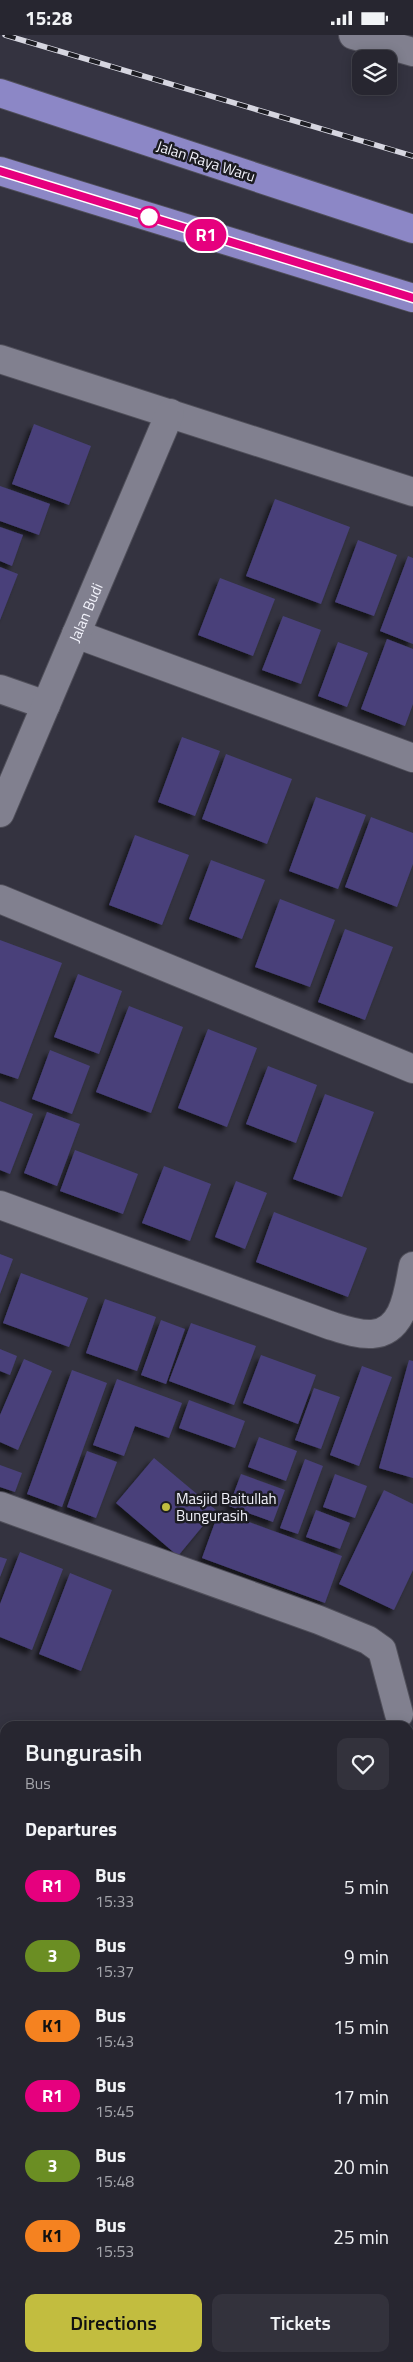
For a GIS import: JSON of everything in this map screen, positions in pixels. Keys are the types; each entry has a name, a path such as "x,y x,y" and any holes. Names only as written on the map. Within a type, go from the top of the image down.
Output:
{"highway":[{"name":"Jalan Raya Waru","path":"0,93 413,229"},
{"path":"0,171 413,298"}],"street":[{"path":"353,35 413,52"},
{"path":"0,359 413,491"},
{"name":"Jalan Budi","path":"0,813 170,413"},
{"path":"76,634 413,758"},
{"path":"0,689 46,705"},
{"path":"0,899 413,1069"},
{"path":"0,1205 329,1325 372,1334 386,1329 398,1319 405,1306 413,1265"},
{"path":"0,1505 319,1620 368,1640 382,1650 402,1711"}],"building":[{"path":"34,424 91,446 69,505 12,484"},
{"path":"0,486 50,504 39,535 0,521"},
{"path":"275,499 350,527 321,604 246,576"},
{"path":"0,527 23,535 12,566 0,561"},
{"path":"358,540 397,555 374,616 335,602"},
{"path":"408,556 413,558 413,644 380,631"},
{"path":"0,567 18,574 0,620"},
{"path":"220,578 275,599 253,656 198,635"},
{"path":"283,616 321,630 301,684 262,670"},
{"path":"387,639 413,649 413,704 405,726 361,709"},
{"path":"338,642 368,653 347,707 318,696"},
{"path":"182,737 220,751 195,816 158,802"},
{"path":"226,754 292,779 267,844 202,819"},
{"path":"316,797 366,815 338,889 289,871"},
{"path":"371,817 413,833 413,864 397,907 345,887"},
{"path":"135,835 189,855 162,925 109,905"},
{"path":"211,860 265,880 242,939 189,919"},
{"path":"280,899 335,920 310,987 255,967"},
{"path":"345,929 393,947 365,1020 318,1002"},
{"path":"0,940 62,963 18,1079 0,1073"},
{"path":"78,974 122,991 99,1054 54,1037"},
{"path":"129,1006 183,1027 151,1113 96,1092"},
{"path":"208,1029 257,1048 227,1127 178,1108"},
{"path":"50,1050 90,1066 72,1114 32,1099"},
{"path":"268,1066 317,1085 296,1143 246,1124"},
{"path":"325,1094 374,1112 342,1197 293,1179"},
{"path":"0,1101 33,1114 10,1174 0,1170"},
{"path":"47,1112 80,1124 57,1186 24,1173"},
{"path":"75,1150 138,1174 123,1214 60,1191"},
{"path":"164,1166 211,1184 190,1241 142,1223"},
{"path":"236,1181 267,1193 245,1249 215,1237"},
{"path":"274,1212 367,1248 348,1297 256,1262"},
{"path":"0,1254 13,1259 0,1294"},
{"path":"21,1273 88,1298 69,1347 3,1323"},
{"path":"105,1299 156,1317 137,1371 86,1353"},
{"path":"161,1320 185,1329 166,1384 141,1375"},
{"path":"191,1323 256,1346 234,1405 169,1381"},
{"path":"0,1349 17,1356 10,1375 0,1371"},
{"path":"261,1355 316,1375 298,1424 243,1403"},
{"path":"24,1359 52,1371 18,1450 0,1442 0,1415"},
{"path":"409,1360 413,1361 413,1478 379,1468"},
{"path":"362,1366 392,1377 359,1466 330,1455"},
{"path":"72,1370 107,1383 62,1507 27,1494"},
{"path":"117,1379 182,1403 169,1438 135,1426 124,1456 93,1445"},
{"path":"314,1388 340,1397 321,1449 295,1440"},
{"path":"189,1400 245,1421 235,1448 179,1428"},
{"path":"259,1437 297,1451 286,1481 248,1467"},
{"path":"87,1451 117,1462 96,1518 67,1507"},
{"name":"Masjid Baitullah Bungurasih","path":"154,1458 216,1510 178,1556 116,1503"},
{"path":"305,1459 323,1466 298,1534 280,1528"},
{"path":"0,1465 22,1473 15,1492 0,1487"},
{"path":"241,1474 285,1490 273,1522 229,1506"},
{"path":"335,1474 367,1486 355,1518 323,1507"},
{"path":"384,1490 413,1504 413,1570 394,1610 339,1584"},
{"path":"316,1510 350,1523 340,1549 306,1537"},
{"path":"219,1511 342,1556 325,1603 202,1558"},
{"path":"20,1552 63,1569 32,1650 0,1637 0,1604"},
{"path":"0,1557 7,1559 0,1577"},
{"path":"70,1573 112,1590 81,1671 39,1654"}],"railway":[{"path":"5,35 413,156"}],"bus line":[{"name":"R1","path":"0,171 413,298"}],"place":[{"name":"Masjid Baitullah Bungurasih","path":"166,1507"}]}
